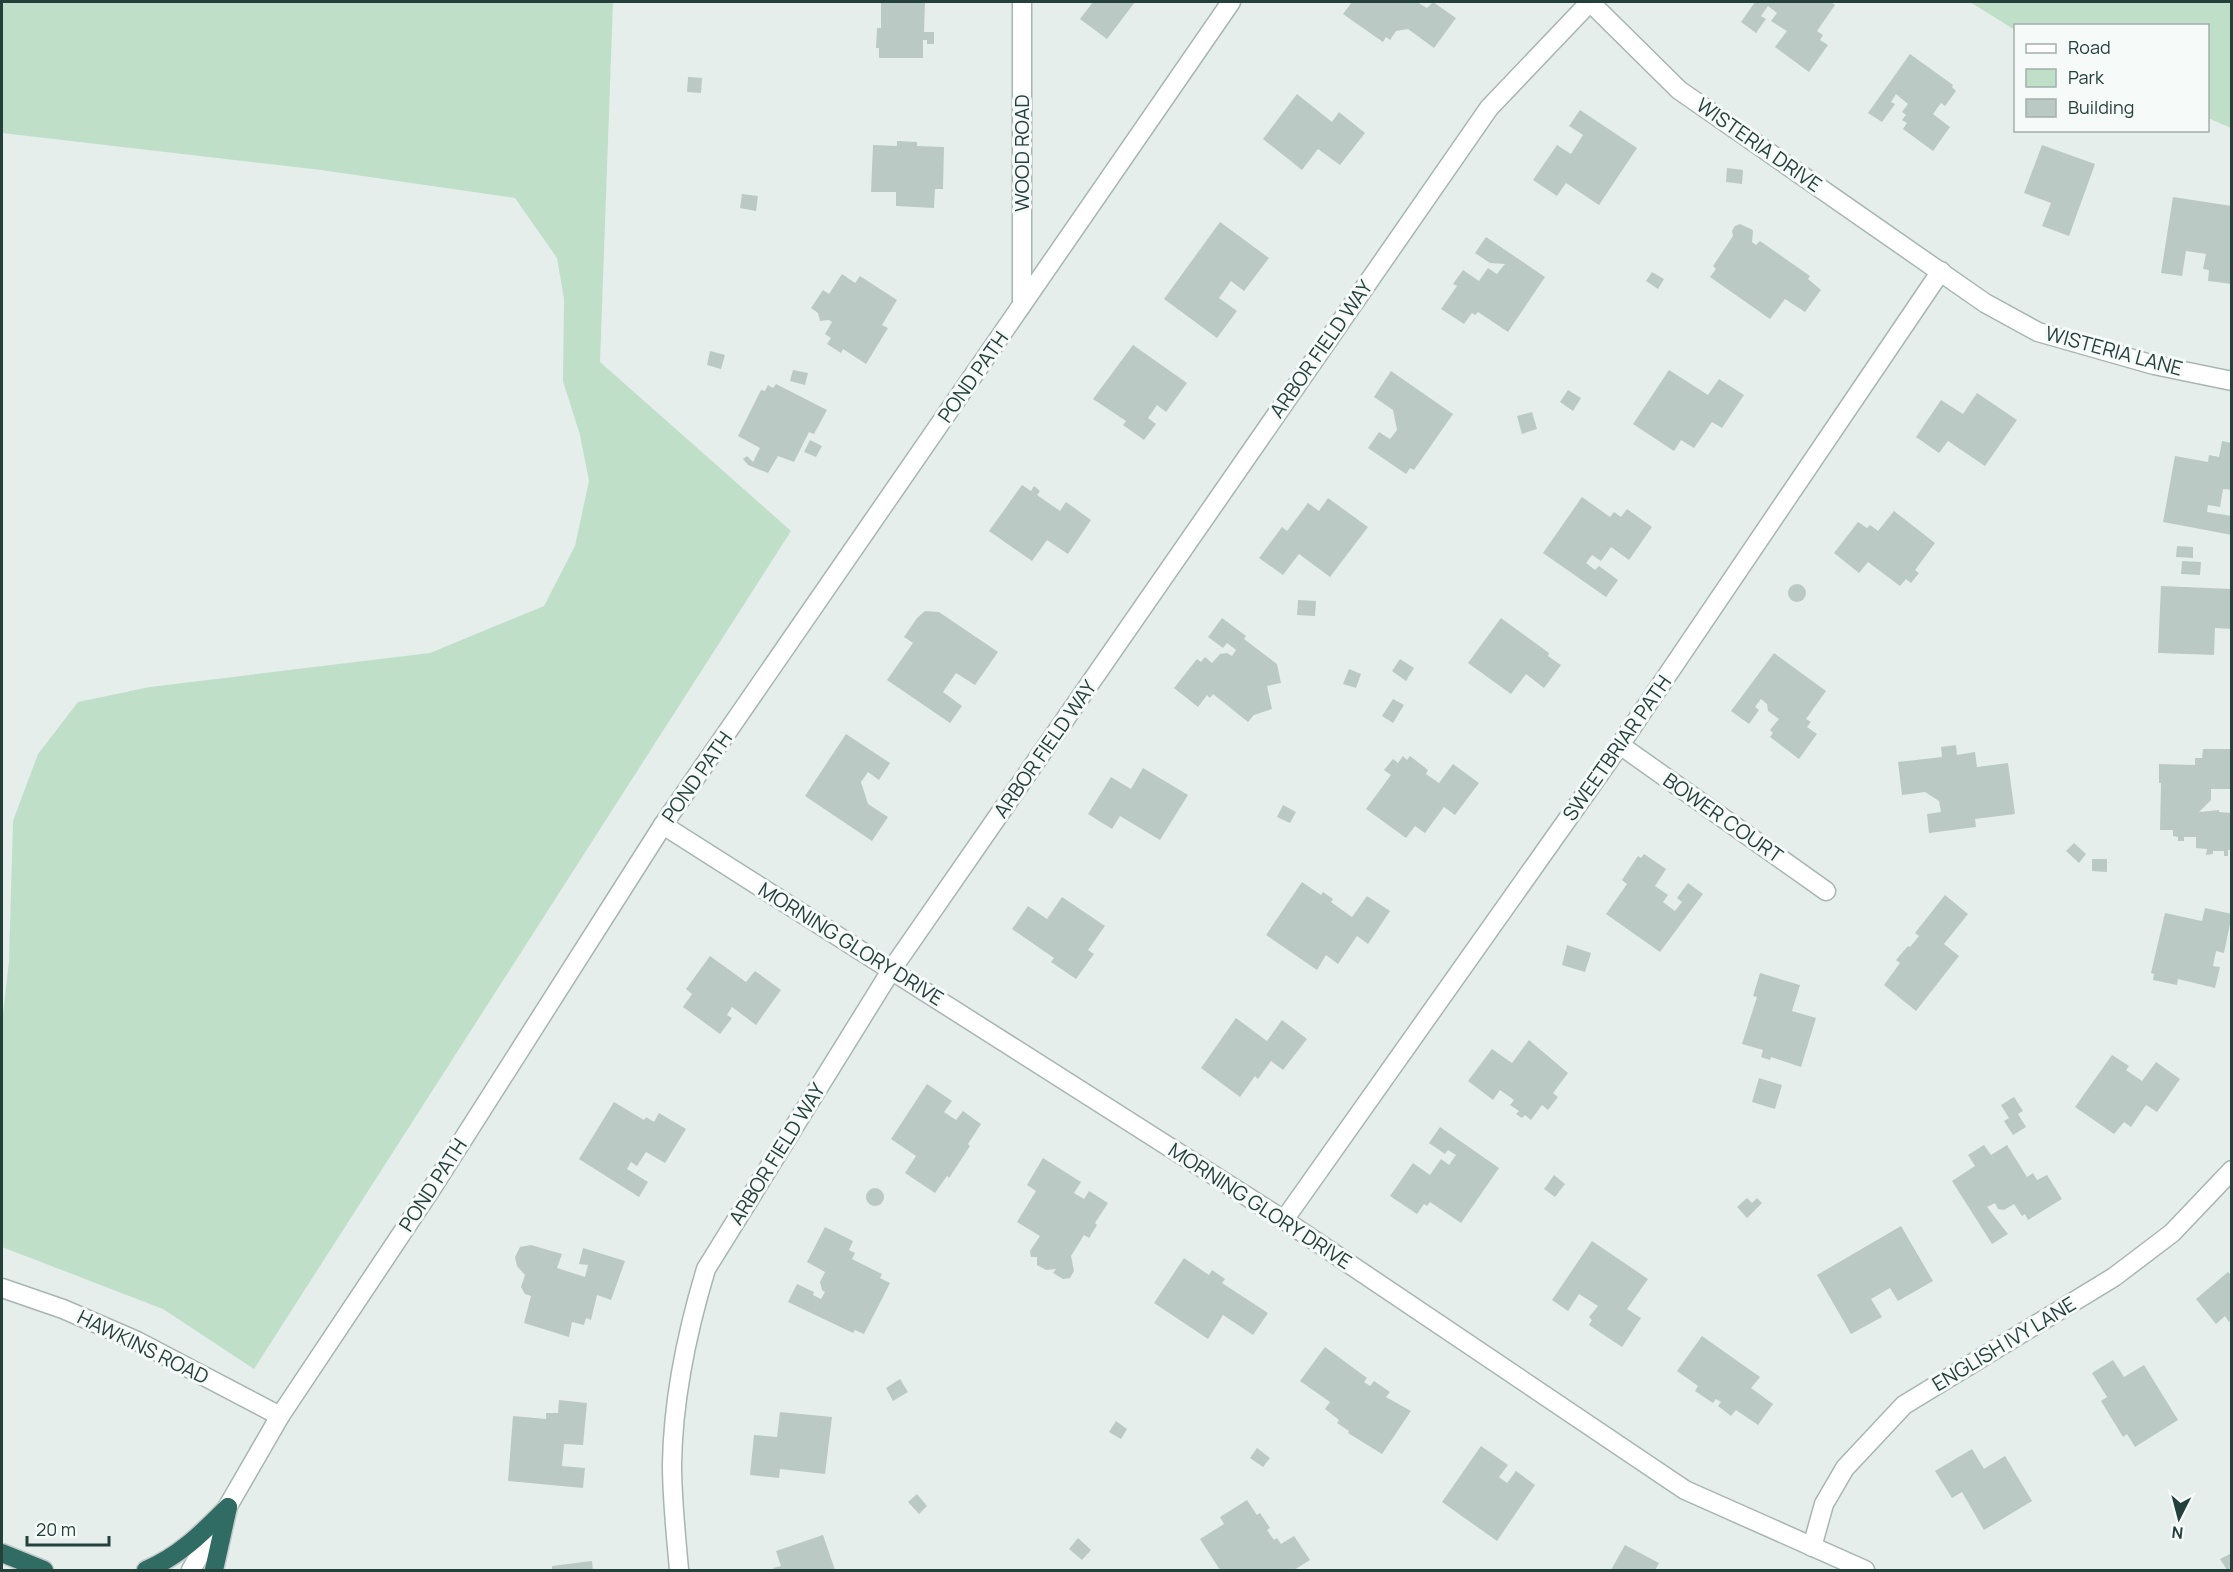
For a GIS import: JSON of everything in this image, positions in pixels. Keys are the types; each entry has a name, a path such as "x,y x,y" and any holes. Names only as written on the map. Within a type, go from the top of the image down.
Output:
{"highway":[{"path":"146,1570 160,1564 189,1545 228,1507"},
{"path":"214,1570 228,1507"},
{"path":"2,1553 44,1570"}],"street":[{"name":"WOOD ROAD","path":"1022,2 1022,305"},
{"name":"POND PATH","path":"191,1570 280,1416 434,1185 663,825 1231,2"},
{"name":"WISTERIA DRIVE","path":"1590,2 1679,90 1941,271"},
{"name":"ARBOR FIELD WAY","path":"679,1570 672,1466 674,1424 690,1324 706,1269 892,969 1489,108 1590,2"},
{"name":"WISTERIA LANE","path":"1941,271 1985,303 2038,332 2154,365 2232,381"},
{"name":"SWEETBRIAR PATH","path":"1284,1220 1620,745 1941,271"},
{"name":"BOWER COURT","path":"1620,745 1826,891"},
{"name":"MORNING GLORY DRIVE","path":"663,825 1284,1220 1685,1490 1865,1570"},
{"name":"ENGLISH IVY LANE","path":"1812,1546 1824,1504 1845,1468 1904,1405 2114,1277 2172,1233 2232,1170"},
{"name":"HAWKINS ROAD","path":"2,1288 63,1309 137,1341 280,1416"}],"green space":[{"path":"2,2 613,2 600,362 791,531 254,1369 163,1309 2,1247 2,1022 9,962 13,821 38,754 78,702 150,687 430,653 544,606 575,546 589,481 580,435 563,381 564,299 557,258 515,198 321,170 2,133"},
{"path":"1970,2 2231,2 2231,128 2209,118 2209,24 2014,24 2014,29"}],"building":[{"path":"881,2 925,2 924,32 934,32 934,44 927,44 927,40 923,40 923,58 879,58 879,48 876,48 877,28 881,28"},
{"path":"1093,2 1135,2 1107,39 1080,19"},
{"path":"1352,2 1417,2 1427,8 1433,2 1456,18 1434,48 1408,29 1396,31 1390,40 1386,37 1383,42 1343,14"},
{"path":"1755,2 1831,2 1835,5 1817,31 1823,35 1820,40 1828,45 1809,72 1775,47 1787,31 1771,21 1777,13 1768,6 1761,16 1766,19 1756,33 1741,22"},
{"path":"1910,54 1953,85 1956,91 1945,106 1941,103 1933,114 1950,127 1933,151 1903,129 1907,123 1902,120 1906,115 1902,112 1908,104 1896,94 1891,102 1895,104 1882,122 1868,113"},
{"path":"688,77 702,78 701,93 687,92"},
{"path":"1297,94 1332,122 1339,112 1365,133 1340,165 1318,149 1302,170 1263,139"},
{"path":"1580,110 1637,148 1599,205 1566,183 1557,196 1533,180 1557,145 1571,154 1583,135 1569,126"},
{"path":"897,141 917,142 917,146 944,147 943,189 935,189 934,208 896,206 896,192 871,192 873,145 897,146"},
{"path":"2042,145 2095,164 2069,236 2042,226 2051,203 2024,193"},
{"path":"1727,168 1743,170 1742,184 1726,182"},
{"path":"742,194 758,196 756,211 740,208"},
{"path":"2173,197 2232,206 2232,284 2208,281 2209,270 2203,269 2206,254 2186,251 2182,276 2161,273"},
{"path":"1220,222 1269,258 1244,291 1231,281 1219,298 1237,311 1217,338 1164,299"},
{"path":"1740,224 1753,230 1752,242 1756,245 1760,241 1810,276 1808,279 1821,290 1805,312 1785,299 1770,319 1710,277 1716,269 1713,266 1733,236 1732,231"},
{"path":"1486,237 1545,277 1508,332 1478,312 1475,315 1472,313 1464,324 1441,309 1457,286 1453,284 1463,270 1479,281 1488,268 1497,274 1505,264 1490,263 1475,253"},
{"path":"1652,272 1664,279 1658,289 1646,281"},
{"path":"842,274 855,283 860,276 897,300 882,325 888,328 866,364 843,349 841,353 827,344 831,338 825,334 832,322 820,321 818,313 811,308 823,290 829,294"},
{"path":"1133,345 1187,383 1166,412 1157,405 1148,418 1156,424 1144,440 1123,425 1126,421 1093,399"},
{"path":"710,351 725,355 721,369 707,365"},
{"path":"793,370 808,373 805,385 790,381"},
{"path":"1669,370 1708,395 1719,379 1744,395 1722,428 1712,422 1694,448 1681,440 1674,451 1633,424"},
{"path":"1391,371 1453,414 1414,470 1410,468 1406,474 1368,448 1379,432 1390,439 1397,430 1393,410 1374,397"},
{"path":"776,384 827,410 814,434 809,432 794,462 778,456 768,473 748,465 743,459 747,456 753,462 760,448 738,436 761,390 765,391 768,385 773,388"},
{"path":"1568,390 1581,398 1573,411 1560,402"},
{"path":"1977,393 2017,420 1985,466 1948,441 1939,453 1916,437 1941,400 1963,414"},
{"path":"1532,412 1537,429 1522,434 1517,416"},
{"path":"810,440 822,446 816,457 804,452"},
{"path":"2222,441 2232,443 2232,490 2223,489 2220,507 2208,505 2207,512 2232,516 2232,535 2163,522 2175,456 2208,462 2209,455 2219,457"},
{"path":"1022,485 1031,491 1034,486 1040,491 1037,495 1060,511 1066,502 1091,520 1068,554 1047,540 1032,561 989,531"},
{"path":"1582,497 1610,517 1614,512 1621,517 1627,509 1652,527 1629,560 1611,547 1601,561 1592,555 1586,563 1595,570 1599,566 1618,580 1606,597 1543,553"},
{"path":"1328,498 1368,527 1330,577 1299,554 1283,575 1259,558 1282,527 1287,531 1308,503 1319,511"},
{"path":"1894,511 1935,543 1915,570 1919,573 1911,583 1906,579 1900,586 1868,562 1859,573 1834,553 1858,522 1867,528 1870,525 1878,531"},
{"path":"2177,546 2193,547 2193,558 2176,557"},
{"path":"2182,561 2201,562 2200,575 2181,574"},
{"path":"1797,584 1803,587 1806,593 1803,599 1797,602 1791,599 1788,593 1791,587"},
{"path":"2161,586 2232,589 2232,629 2215,628 2214,655 2158,653"},
{"path":"1298,600 1316,601 1315,616 1297,615"},
{"path":"925,611 939,612 998,652 975,685 956,673 943,692 962,706 950,723 887,680 913,643 904,637 917,618"},
{"path":"1222,618 1246,636 1244,639 1277,664 1281,683 1267,686 1272,709 1254,715 1248,722 1213,694 1210,698 1207,695 1198,707 1174,688 1197,659 1201,662 1205,657 1212,663 1220,654 1227,653 1232,656 1236,650 1227,643 1223,648 1208,637"},
{"path":"1501,618 1549,653 1548,656 1561,665 1544,688 1526,674 1511,694 1468,663"},
{"path":"1774,653 1826,691 1806,719 1811,722 1807,727 1817,734 1799,759 1770,737 1773,733 1770,730 1779,719 1768,711 1767,704 1761,699 1755,707 1759,710 1749,724 1731,711"},
{"path":"1400,659 1414,668 1406,681 1392,671"},
{"path":"1349,669 1361,674 1356,688 1343,684"},
{"path":"1393,699 1404,705 1393,723 1382,716"},
{"path":"846,734 890,763 879,780 868,772 861,782 868,804 888,817 872,841 805,796"},
{"path":"1956,745 1957,755 1975,752 1977,767 2008,763 2015,814 1975,819 1976,827 1929,833 1927,814 1941,812 1939,801 1925,792 1902,795 1898,762 1942,757 1941,747"},
{"path":"2203,749 2232,749 2232,789 2211,789 2211,800 2199,812 2219,810 2219,812 2232,813 2232,850 2228,850 2228,856 2224,856 2224,851 2213,851 2213,854 2206,855 2207,849 2196,848 2196,837 2184,837 2184,841 2178,841 2178,837 2173,836 2173,830 2160,830 2159,764 2195,765 2195,758 2202,758"},
{"path":"1403,756 1407,760 1410,756 1428,770 1426,774 1439,783 1453,764 1479,783 1455,815 1444,807 1425,833 1415,826 1406,838 1366,809 1391,775 1384,770 1393,759 1398,763"},
{"path":"1143,768 1188,795 1160,840 1120,816 1112,829 1088,814 1111,777 1131,789"},
{"path":"1283,805 1296,812 1290,823 1277,817"},
{"path":"2074,843 2086,854 2079,863 2066,851"},
{"path":"1644,854 1666,869 1655,886 1668,895 1663,902 1675,911 1682,902 1677,898 1688,883 1703,894 1660,952 1606,914 1627,884 1622,880 1638,856 1641,858"},
{"path":"2092,859 2107,859 2107,872 2092,871"},
{"path":"1302,882 1321,895 1323,892 1333,899 1331,902 1352,917 1367,896 1390,911 1368,944 1357,936 1338,964 1326,955 1317,970 1266,935"},
{"path":"1945,895 1968,914 1944,944 1959,956 1916,1011 1884,985 1900,963 1896,960 1919,936 1915,933"},
{"path":"1062,897 1105,926 1088,950 1094,954 1076,979 1051,962 1054,958 1012,929 1028,906 1047,919"},
{"path":"2205,908 2232,914 2224,953 2216,951 2213,966 2220,967 2215,988 2178,979 2177,985 2153,980 2154,974 2151,973 2165,913 2202,921"},
{"path":"1567,945 1591,953 1585,972 1562,965"},
{"path":"710,956 746,982 755,971 781,990 756,1025 732,1007 727,1015 732,1018 720,1034 683,1007 692,994 686,989"},
{"path":"1760,973 1800,985 1792,1011 1816,1018 1801,1067 1771,1057 1770,1060 1761,1057 1763,1050 1742,1044 1757,997 1753,996"},
{"path":"1236,1018 1267,1041 1282,1020 1307,1039 1283,1070 1271,1061 1258,1079 1255,1076 1240,1097 1201,1068"},
{"path":"1529,1040 1568,1073 1553,1093 1558,1097 1548,1110 1542,1105 1531,1120 1525,1115 1522,1118 1516,1114 1519,1111 1510,1105 1514,1100 1500,1090 1493,1100 1468,1081 1492,1049 1512,1063"},
{"path":"2112,1055 2129,1066 2126,1070 2142,1081 2156,1062 2180,1079 2157,1112 2146,1105 2131,1127 2124,1122 2114,1134 2075,1107"},
{"path":"1759,1078 1782,1085 1775,1109 1752,1102"},
{"path":"927,1084 952,1101 944,1112 956,1120 963,1111 981,1124 949,1178 947,1176 935,1193 905,1173 916,1156 891,1139"},
{"path":"2014,1097 2023,1111 2018,1114 2026,1127 2013,1135 2004,1121 2009,1118 2001,1105"},
{"path":"614,1102 644,1120 646,1117 654,1122 659,1113 686,1129 665,1163 646,1152 637,1166 631,1162 627,1169 648,1182 639,1197 579,1159"},
{"path":"1440,1127 1499,1168 1461,1223 1430,1202 1427,1206 1424,1204 1417,1214 1390,1196 1413,1163 1430,1175 1441,1159 1449,1165 1456,1155 1448,1150 1445,1154 1429,1143"},
{"path":"1984,1145 1991,1155 2007,1145 2027,1177 2033,1173 2037,1180 2047,1175 2062,1199 2028,1220 2025,1214 2022,1216 2014,1204 2004,1210 1998,1209 1995,1203 1987,1207 2008,1234 1992,1244 1952,1181 1975,1166 1968,1155"},
{"path":"1043,1158 1081,1182 1074,1193 1084,1199 1089,1191 1108,1203 1095,1223 1097,1225 1089,1238 1084,1235 1071,1256 1074,1271 1070,1278 1063,1279 1053,1273 1056,1269 1046,1270 1037,1265 1037,1257 1031,1257 1030,1251 1040,1236 1017,1222 1036,1191 1027,1185"},
{"path":"1554,1175 1565,1184 1555,1197 1544,1189"},
{"path":"875,1188 881,1191 884,1197 881,1203 875,1206 869,1203 866,1197 869,1191"},
{"path":"1747,1198 1752,1203 1757,1198 1762,1203 1747,1218 1737,1207"},
{"path":"1901,1226 1933,1281 1898,1301 1890,1288 1871,1299 1882,1317 1851,1334 1817,1275"},
{"path":"825,1227 853,1241 849,1250 855,1253 852,1259 882,1274 880,1278 890,1283 864,1334 855,1330 853,1333 788,1302 797,1284 814,1292 813,1295 821,1299 825,1292 820,1282 825,1272 807,1262"},
{"path":"1592,1241 1648,1279 1627,1309 1641,1318 1622,1347 1589,1325 1592,1320 1589,1317 1598,1306 1579,1294 1568,1311 1552,1300"},
{"path":"531,1245 562,1254 557,1268 585,1277 588,1265 579,1264 583,1248 625,1261 611,1300 597,1295 591,1320 586,1318 584,1325 572,1322 569,1337 524,1323 531,1296 525,1294 521,1287 525,1275 517,1266 515,1257 520,1247"},
{"path":"1184,1258 1209,1275 1212,1270 1225,1279 1222,1283 1268,1313 1253,1335 1223,1315 1208,1339 1154,1303"},
{"path":"2228,1272 2232,1276 2232,1319 2229,1322 2225,1316 2216,1324 2196,1299"},
{"path":"1702,1336 1760,1377 1751,1388 1773,1404 1758,1425 1736,1410 1731,1416 1718,1406 1721,1402 1716,1399 1713,1403 1695,1391 1698,1386 1677,1371"},
{"path":"1325,1347 1367,1378 1364,1382 1370,1386 1374,1381 1390,1392 1386,1397 1411,1411 1382,1454 1348,1433 1349,1431 1337,1423 1339,1420 1325,1409 1330,1402 1300,1381"},
{"path":"2113,1360 2124,1377 2144,1365 2178,1420 2135,1447 2127,1434 2123,1437 2101,1401 2107,1397 2092,1373"},
{"path":"900,1379 908,1392 893,1401 886,1388"},
{"path":"559,1400 587,1403 583,1445 564,1444 562,1466 585,1468 583,1488 508,1481 513,1416 546,1419 546,1413 558,1413"},
{"path":"780,1412 832,1417 825,1474 780,1469 779,1478 750,1475 754,1435 777,1437"},
{"path":"1116,1421 1127,1429 1121,1439 1109,1432"},
{"path":"1481,1446 1508,1465 1499,1477 1507,1483 1516,1471 1535,1485 1497,1541 1442,1502"},
{"path":"1257,1448 1270,1458 1263,1467 1250,1458"},
{"path":"1972,1449 1984,1469 2005,1456 2032,1501 1984,1530 1962,1492 1952,1498 1935,1471"},
{"path":"917,1494 927,1506 919,1514 908,1502"},
{"path":"1247,1500 1257,1515 1260,1513 1270,1528 1267,1530 1274,1540 1277,1538 1281,1544 1294,1536 1310,1560 1294,1570 1220,1570 1200,1539 1224,1524 1220,1517"},
{"path":"823,1535 835,1570 774,1570 773,1568 781,1566 776,1551"},
{"path":"1078,1538 1091,1550 1082,1560 1069,1549"},
{"path":"1625,1545 1659,1563 1655,1570 1611,1570"},
{"path":"2232,1553 2232,1570 2227,1570 2220,1559"},
{"path":"592,1561 593,1570 552,1570 552,1566"}]}
